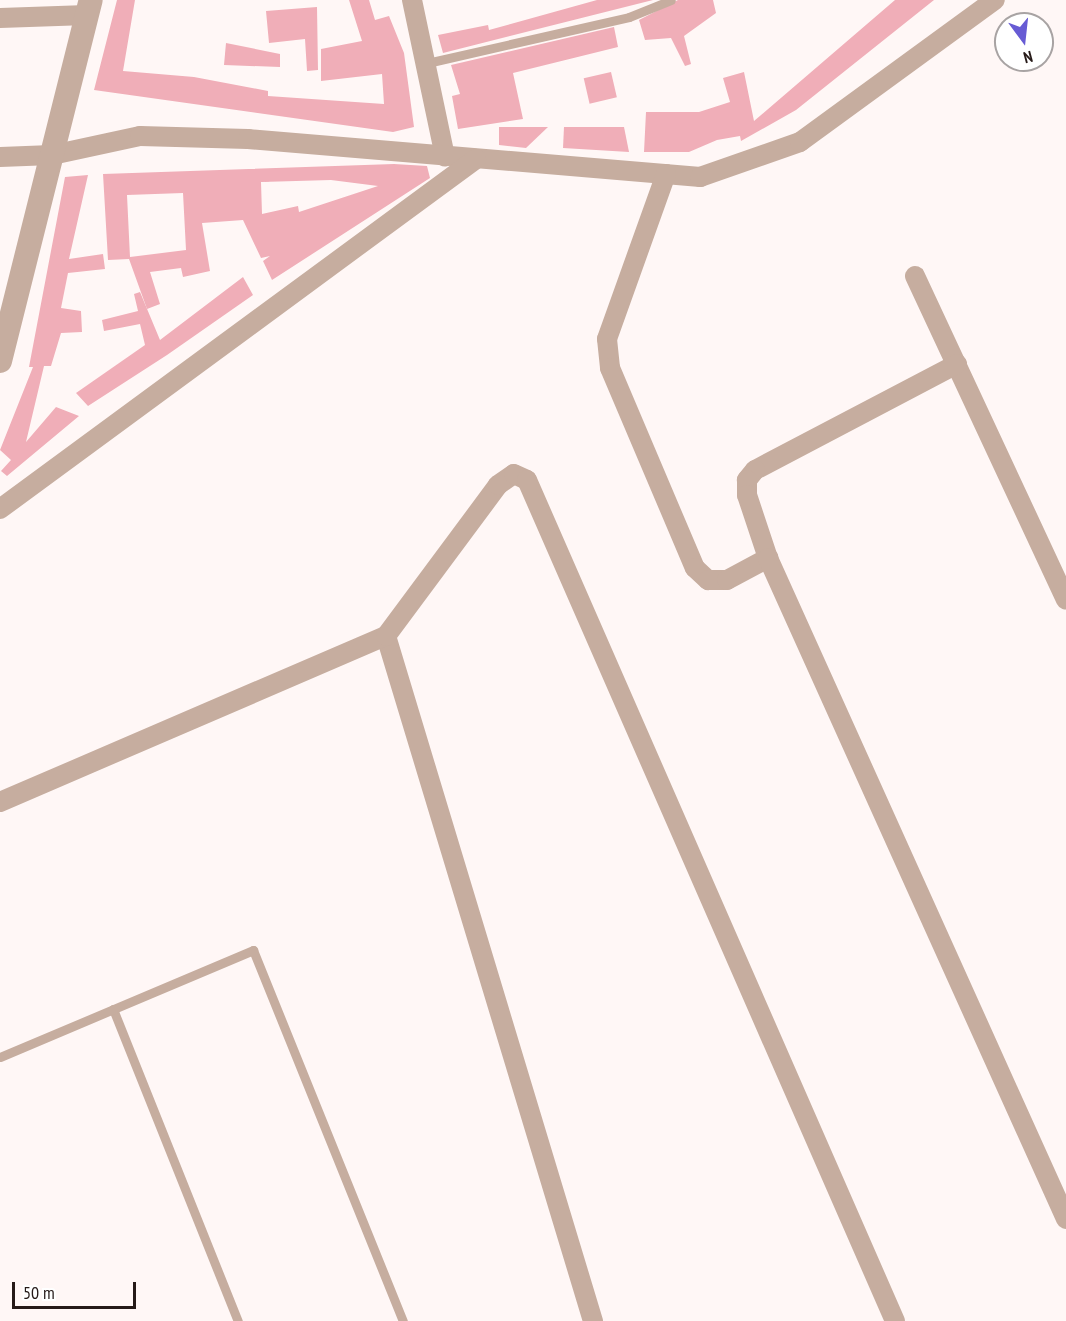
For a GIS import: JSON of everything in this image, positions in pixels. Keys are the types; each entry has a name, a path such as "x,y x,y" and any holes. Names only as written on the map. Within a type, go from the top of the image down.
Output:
{"street":[{"path":"412,0 445,157"},
{"path":"0,157 52,155 140,136 700,177 800,142 988,2"},
{"path":"0,18 89,8 0,361"},
{"path":"0,509 476,159"},
{"path":"666,174 607,339 610,368 695,568 708,580 727,580 768,558"},
{"path":"915,276 1066,600"},
{"path":"957,364 755,470 747,480 747,495 768,558 1066,1220"},
{"path":"0,802 386,636 498,485 514,474 527,480 895,1321"},
{"path":"386,636 593,1321"}],"lane":[{"path":"427,63 629,17 671,0"},
{"path":"0,1057 253,950 403,1321"},
{"path":"113,1009 238,1321"}],"building":[{"path":"117,0 135,0 123,71 194,77 268,91 268,96 384,104 382,74 321,81 321,49 362,41 349,0 369,0 375,20 389,16 404,53 414,127 393,132 94,90"},
{"path":"597,0 653,0 443,53 438,35 488,25 489,30"},
{"path":"678,0 713,0 716,13 684,36 691,64 685,66 671,38 645,40 639,20"},
{"path":"895,0 934,0 796,110 741,141 740,136 717,140 689,152 644,152 646,112 699,112 730,102 723,78 744,72 754,121"},
{"path":"317,7 318,70 307,71 305,39 269,43 266,11"},
{"path":"614,27 618,47 513,73 523,119 458,129 452,96 460,94 451,65"},
{"path":"226,43 280,54 280,67 224,65"},
{"path":"611,72 617,97 590,104 584,78"},
{"path":"499,127 548,127 526,148 499,145"},
{"path":"564,127 624,127 629,152 563,148"},
{"path":"394,164 427,166 430,178 272,280 263,261 270,256 261,258 243,220 202,223 210,271 183,277 181,268 150,272 160,304 147,309 129,259 108,260 103,174","holes":["331,180 378,186 299,212 298,206 262,214 261,182","183,193 186,250 130,257 127,195"]},
{"path":"88,175 69,259 103,254 105,269 68,273 61,308 81,311 82,332 61,333 51,366 44,366 26,442 56,407 79,416 7,476 1,471 11,460 0,450 33,367 29,367 65,177"},
{"path":"243,277 253,295 167,355 88,406 76,393 145,345 140,324 104,331 102,320 138,311 134,294 140,292 160,340"}]}
